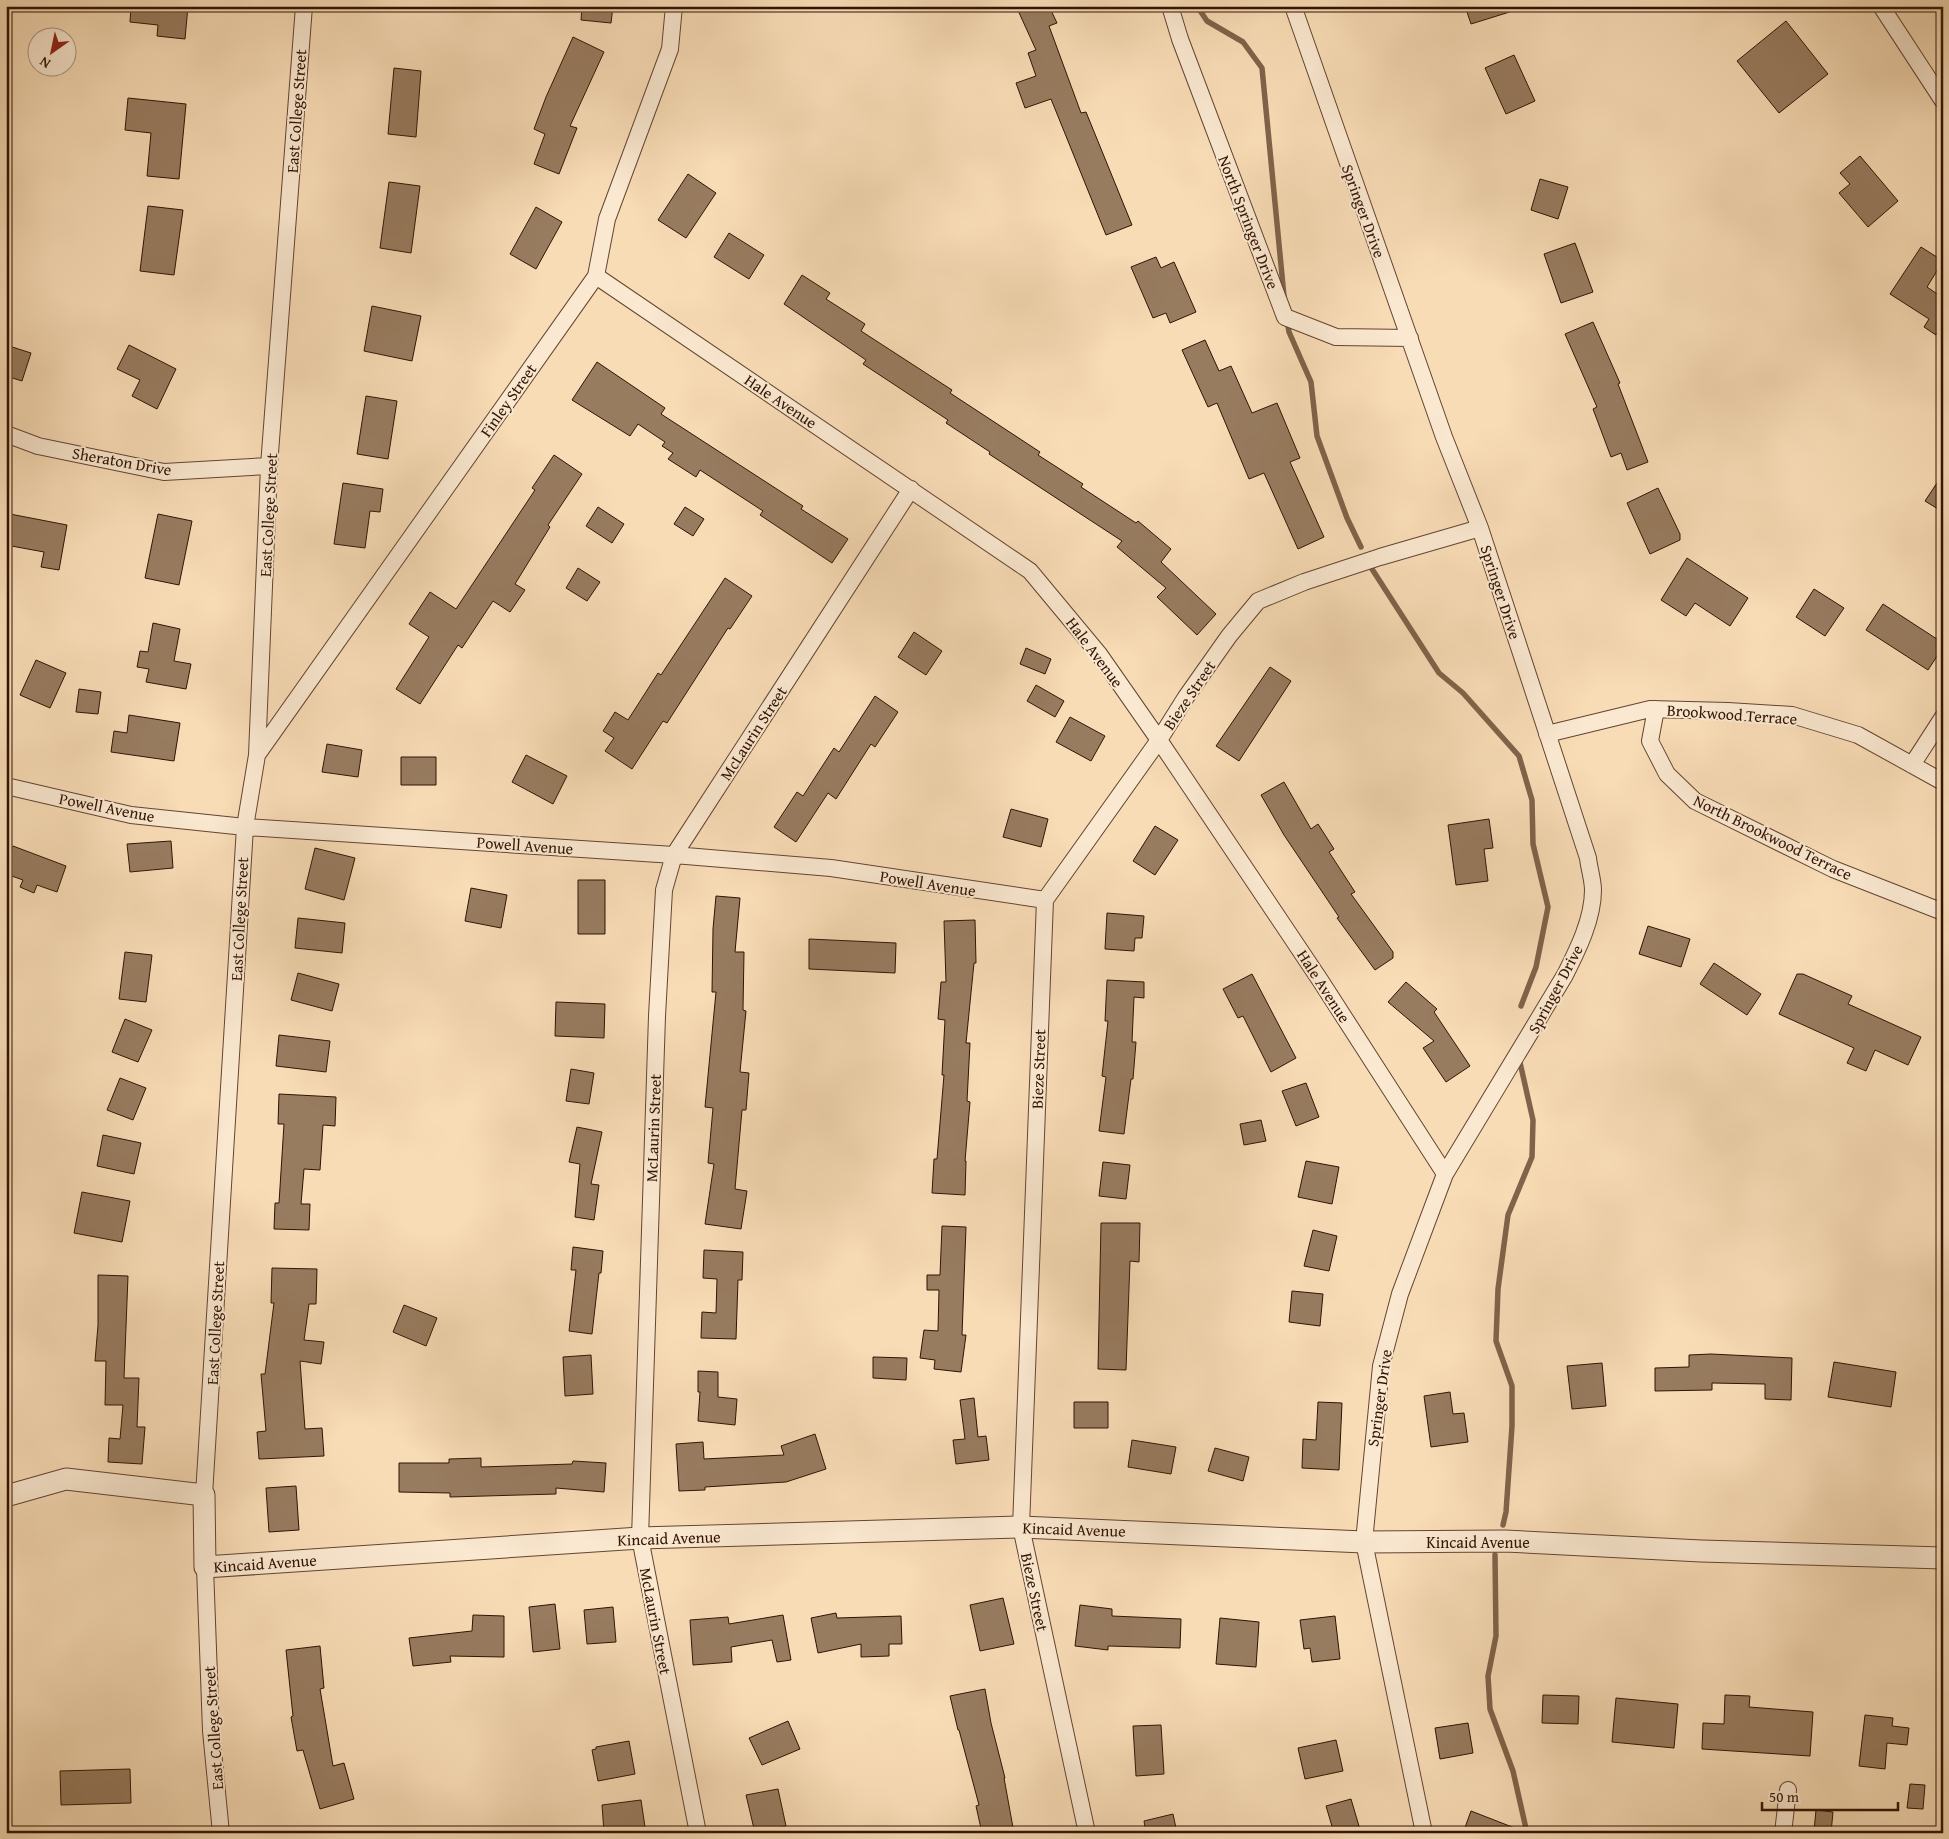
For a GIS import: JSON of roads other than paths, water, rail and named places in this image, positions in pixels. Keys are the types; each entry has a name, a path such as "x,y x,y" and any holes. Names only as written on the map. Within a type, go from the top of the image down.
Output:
{"street":[{"name":"East College Street","path":"221,1833 211,1731 204,1496 245,827 256,755 269,466 304,6"},
{"name":"Finley Street","path":"256,755 596,276 607,219 670,49 674,6"},
{"name":"North Springer Drive","path":"1170,6 1180,39 1285,317 1336,337 1410,338"},
{"name":"Springer Drive","path":"1293,6 1444,438 1480,528 1588,858 1593,889 1588,918 1578,948 1565,975 1445,1174 1400,1294 1381,1366 1364,1542 1424,1833"},
{"path":"1881,6 1943,101"},
{"name":"Hale Avenue","path":"596,276 1030,571 1099,654 1159,740 1320,980 1445,1174"},
{"name":"Sheraton Drive","path":"6,434 38,446 164,472 269,466"},
{"name":"McLaurin Street","path":"698,1833 640,1538 657,1016 664,890 674,856 911,489"},
{"name":"Bieze Street","path":"1086,1833 1021,1527 1044,900 1159,740 1191,689 1229,636 1258,601 1304,582 1380,556 1480,528"},
{"path":"1546,734 1656,709"},
{"name":"Brookwood Terrace","path":"1656,709 1728,711 1792,716 1858,735 1943,782"},
{"name":"North Brookwood Terrace","path":"1656,709 1650,741 1668,774 1695,801 1833,869 1943,912"},
{"path":"1912,765 1943,718"},
{"name":"Powell Avenue","path":"6,786 131,815 245,827 831,868 1044,900"},
{"path":"6,1496 66,1480 204,1496"},
{"name":"Kincaid Avenue","path":"205,1567 640,1538 1021,1527 1364,1542 1505,1541 1701,1551 1943,1558"},
{"path":"1783,1833 1788,1790"}],"waterway":[{"path":"1197,6 1207,21 1243,42 1262,68 1284,296"},
{"path":"1287,320 1289,332 1311,382 1317,436 1347,518 1361,547"},
{"path":"1372,569 1439,673 1463,693 1519,756 1532,800 1533,844 1548,907 1536,967 1521,1006"},
{"path":"1503,1525 1506,1512 1512,1426 1512,1386 1496,1341 1498,1289 1508,1215 1532,1157 1533,1120 1519,1058"},
{"path":"1495,1555 1496,1636 1488,1676 1490,1709 1513,1771 1527,1833"}]}
